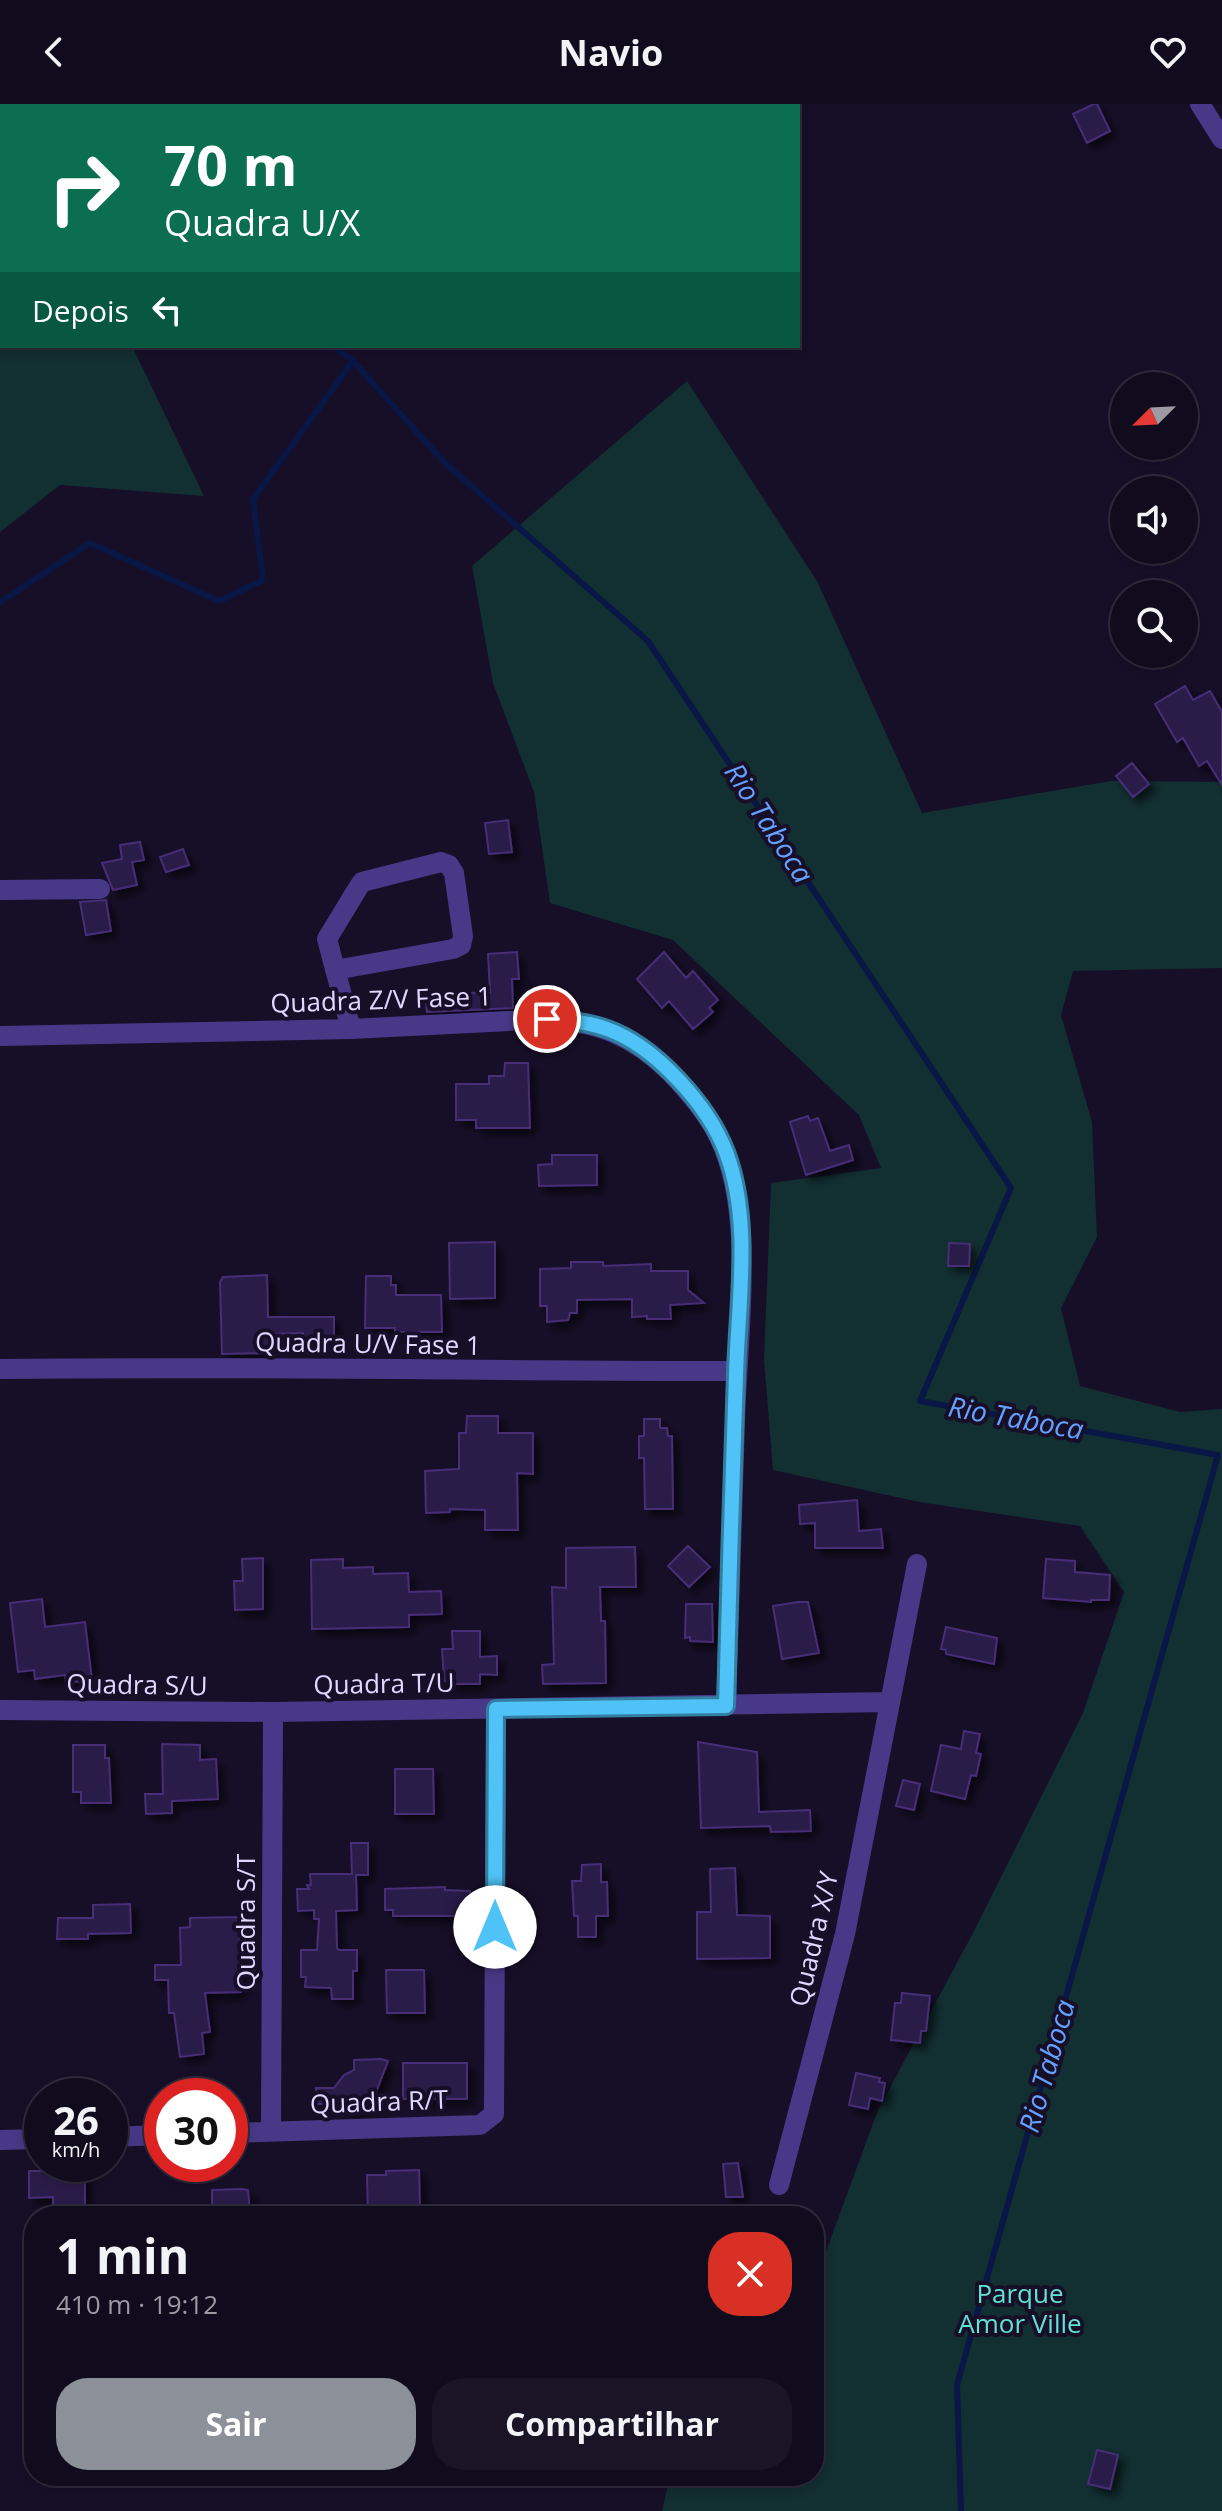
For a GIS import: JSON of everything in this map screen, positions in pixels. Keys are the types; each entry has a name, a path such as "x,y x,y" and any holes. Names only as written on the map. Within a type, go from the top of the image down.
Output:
{"street":[{"path":"1200,104 1222,139"},
{"path":"335,970 461,945 463,936 454,873 449,865 441,862 362,882 327,939 335,970 351,1029"},
{"path":"0,890 100,889"},
{"name":"Quadra Z/V Fase 1","path":"0,1036 351,1029 547,1019 607,1029 656,1058 687,1091 717,1133 727,1154 739,1200 740,1287 726,1706"},
{"name":"Quadra U/V Fase 1","path":"0,1369 180,1367 736,1371"},
{"name":"Quadra X/Y","path":"779,2185 845,1934 917,1564"},
{"name":"Quadra T/U","path":"273,1712 890,1702"},
{"name":"Quadra R/T","path":"248,2132 480,2125 494,2114 496,1709"},
{"name":"Quadra S/U","path":"0,1710 273,1712"},
{"name":"Quadra S/T","path":"271,2131 273,1712"},
{"path":"0,2140 24,2139"}],"green space":[{"path":"0,348 133,348 204,496 60,485 0,532"},
{"name":"Parque Amor Ville","path":"687,381 817,581 922,813 1111,781 1222,782 1222,968 1073,971 1061,1015 1092,1122 1097,1237 1061,1308 1080,1386 1180,1412 1222,1409 1222,2511 662,2511 668,2486 824,2486 824,2257 878,2110 973,1933 1083,1713 1124,1592 1080,1526 919,1502 773,1470 764,1360 771,1183 881,1168 859,1115 673,940 550,903 534,792 493,683 472,566"}],"building":[{"path":"1097,104 1110,131 1087,143 1073,114"},
{"path":"1185,686 1193,700 1210,691 1222,712 1222,785 1207,761 1199,766 1183,738 1177,742 1155,704"},
{"path":"1132,763 1149,784 1133,797 1116,776"},
{"path":"508,820 512,852 489,854 485,823"},
{"path":"140,842 144,860 132,862 137,885 113,890 102,863 122,859 120,845"},
{"path":"183,849 189,865 166,872 160,857"},
{"path":"106,900 111,931 86,935 80,902"},
{"path":"517,952 519,979 512,979 513,1008 427,1012 425,995 490,992 488,954"},
{"path":"664,952 686,978 693,971 718,1000 709,1008 713,1012 693,1029 669,1001 662,1008 637,979"},
{"path":"505,1063 528,1063 530,1128 476,1128 476,1120 456,1120 456,1084 489,1084 489,1076 504,1076"},
{"path":"808,1116 810,1121 818,1118 830,1151 849,1145 853,1160 806,1175 790,1122"},
{"path":"552,1155 597,1155 597,1185 539,1186 538,1165 552,1164"},
{"path":"495,1242 495,1298 450,1299 449,1243"},
{"path":"949,1243 970,1244 969,1266 948,1266"},
{"path":"571,1262 603,1262 603,1266 651,1264 651,1271 688,1271 688,1290 704,1303 670,1305 671,1319 647,1319 647,1316 632,1317 632,1299 577,1300 577,1313 570,1313 568,1320 547,1322 547,1306 540,1306 540,1269 571,1268"},
{"path":"267,1275 268,1317 334,1317 334,1343 304,1343 303,1333 268,1334 268,1353 222,1354 220,1282 223,1277"},
{"path":"366,1276 391,1276 391,1285 396,1285 396,1295 441,1295 442,1332 395,1332 395,1328 365,1328"},
{"path":"467,1416 498,1416 498,1433 533,1433 533,1474 517,1473 518,1530 485,1530 485,1510 450,1509 450,1512 426,1513 425,1471 459,1469 459,1433 466,1433"},
{"path":"644,1419 660,1419 660,1428 667,1428 668,1436 672,1436 673,1509 645,1509 644,1458 639,1458 639,1436 644,1436"},
{"path":"857,1500 859,1531 881,1529 883,1548 815,1548 815,1523 800,1524 799,1505"},
{"path":"688,1546 710,1567 689,1587 668,1566"},
{"path":"635,1547 636,1587 600,1587 601,1621 605,1621 606,1683 543,1684 542,1665 554,1664 552,1587 566,1588 566,1548"},
{"path":"263,1558 263,1609 235,1610 234,1581 243,1581 242,1559"},
{"path":"343,1559 343,1568 373,1567 373,1574 408,1573 409,1592 441,1591 442,1614 409,1615 409,1627 312,1629 311,1560"},
{"path":"1046,1559 1075,1561 1075,1572 1110,1575 1109,1600 1091,1602 1043,1598"},
{"path":"42,1599 45,1627 85,1622 92,1680 66,1683 65,1675 35,1679 34,1670 18,1672 10,1603"},
{"path":"808,1602 819,1653 782,1659 773,1606"},
{"path":"686,1604 712,1604 713,1642 685,1638"},
{"path":"946,1627 997,1638 994,1664 946,1654 946,1650 941,1649"},
{"path":"452,1631 480,1631 480,1657 497,1656 497,1675 480,1674 480,1684 444,1681 442,1649 453,1649"},
{"path":"964,1731 980,1734 976,1753 981,1754 976,1776 971,1775 965,1799 931,1791 941,1745 961,1749"},
{"path":"698,1742 757,1752 759,1812 810,1810 811,1831 771,1832 770,1826 701,1828"},
{"path":"162,1744 200,1745 200,1760 216,1759 218,1799 172,1801 172,1813 146,1814 145,1794 163,1794"},
{"path":"73,1745 105,1745 105,1758 109,1758 111,1803 81,1803 81,1792 73,1792"},
{"path":"395,1769 433,1769 434,1814 395,1814"},
{"path":"903,1780 920,1784 914,1810 896,1806"},
{"path":"351,1843 368,1843 368,1875 356,1875 357,1910 336,1911 337,1948 357,1950 357,1971 353,1971 353,1999 332,1999 331,1988 305,1987 306,1977 301,1977 301,1950 317,1950 319,1919 314,1919 314,1910 298,1911 297,1889 309,1889 310,1874 352,1874"},
{"path":"601,1864 601,1882 607,1882 608,1916 596,1916 596,1937 578,1937 572,1881 581,1881 582,1865"},
{"path":"735,1868 737,1915 770,1916 770,1958 697,1959 697,1912 711,1912 710,1869"},
{"path":"445,1887 445,1890 470,1891 470,1916 393,1916 393,1910 385,1910 385,1889"},
{"path":"130,1904 131,1933 88,1934 88,1939 57,1939 58,1918 93,1918 93,1905"},
{"path":"239,1917 241,1992 205,1993 210,2032 202,2033 204,2054 180,2057 174,2013 169,2013 168,1980 155,1980 155,1965 181,1965 180,1928 190,1927 190,1918"},
{"path":"386,1970 424,1970 425,2013 387,2013"},
{"path":"902,1993 930,1996 926,2031 921,2031 920,2043 891,2040 895,2003 901,2003"},
{"path":"354,2060 388,2061 373,2100 366,2107 353,2111 343,2108 341,2104 316,2104 316,2088 334,2088 344,2075 354,2070"},
{"path":"403,2063 467,2063 467,2099 403,2099"},
{"path":"856,2073 880,2078 879,2082 885,2083 882,2101 870,2098 868,2109 849,2105"},
{"path":"738,2163 743,2197 726,2197 723,2164"},
{"path":"419,2170 420,2206 368,2206 367,2175 386,2175 386,2171"},
{"path":"29,2182 85,2182 85,2206 53,2206 53,2197 29,2198"},
{"path":"212,2190 248,2190 249,2206 212,2206"},
{"path":"1097,2450 1118,2455 1110,2489 1088,2484"}],"waterway":[{"path":"0,602 90,543 219,601 263,580 253,499 353,361 336,348"},
{"name":"Rio Taboca","path":"353,361 444,462 648,641 1011,1188 920,1401 1218,1455 957,2385 961,2511"}],"route":[{"path":"495,1927 496,1709 726,1706 740,1287 739,1200 727,1154 717,1133 687,1091 656,1058 607,1029 547,1019"}]}
